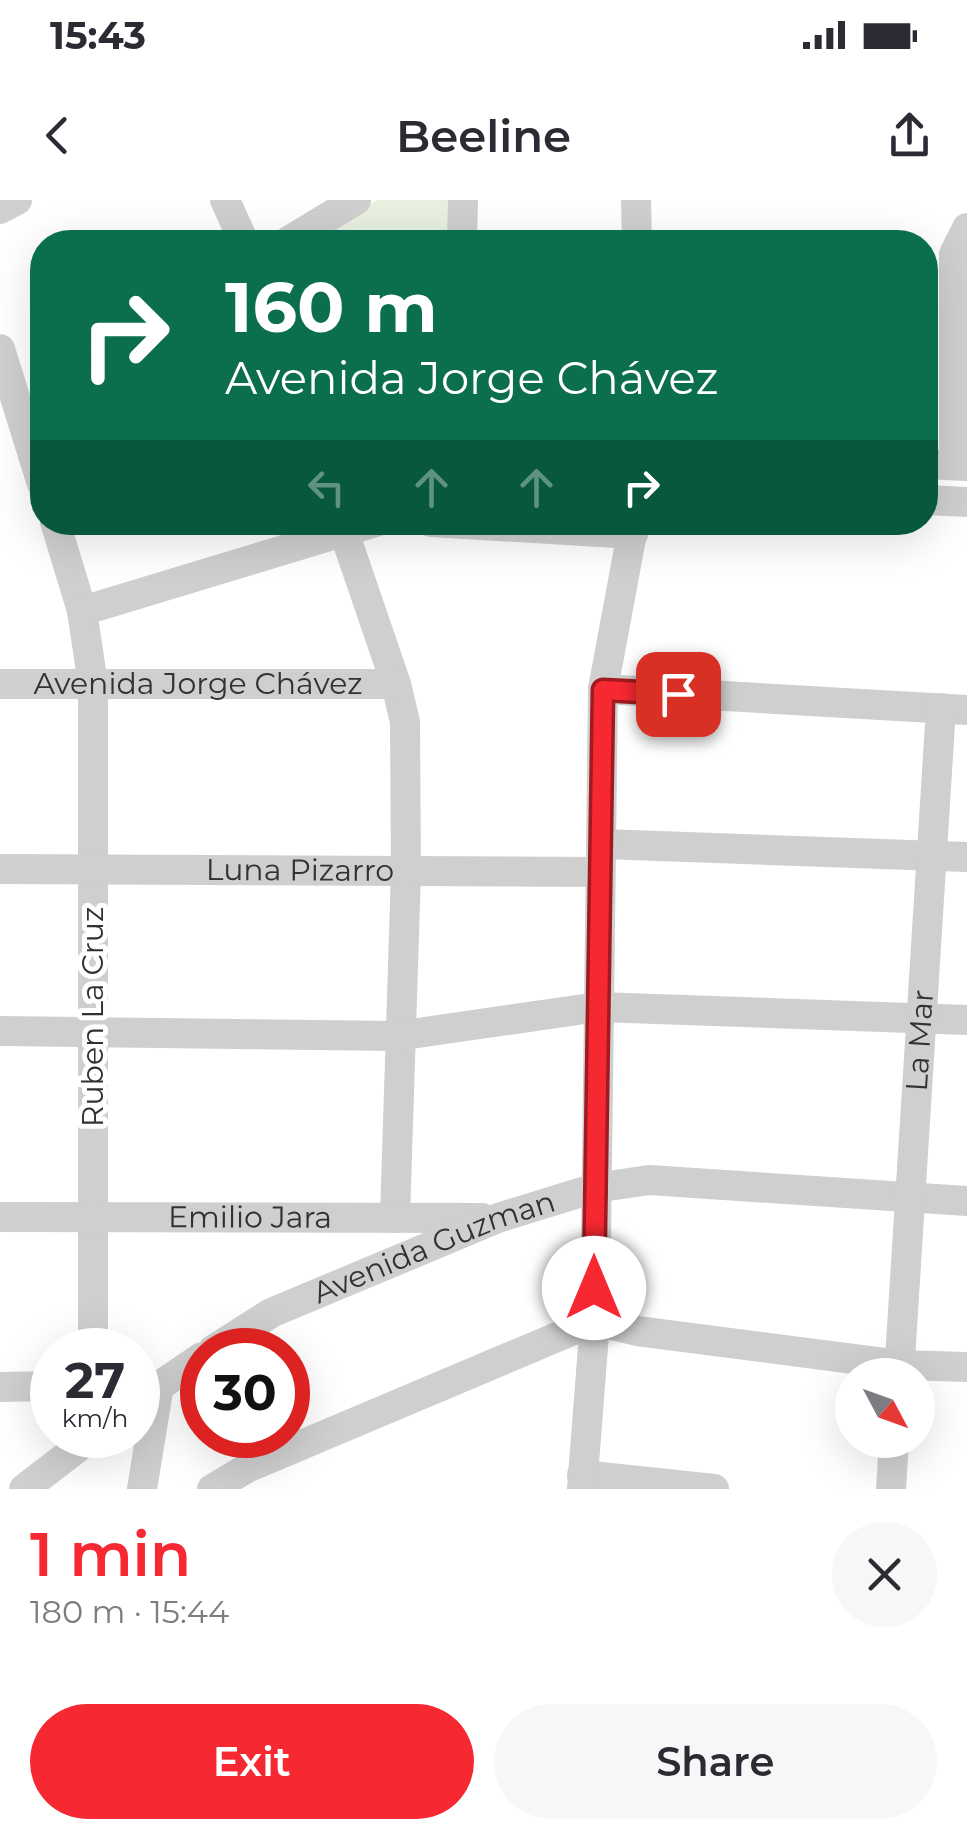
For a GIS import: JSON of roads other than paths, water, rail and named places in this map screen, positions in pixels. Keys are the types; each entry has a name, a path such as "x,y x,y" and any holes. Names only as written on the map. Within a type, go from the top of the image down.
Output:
{"street":[{"path":"0,209 17,200"},
{"path":"225,200 239,230"},
{"path":"307,230 356,200"},
{"path":"462,230 463,200"},
{"path":"636,200 637,230"},
{"path":"949,465 963,246"},
{"path":"0,349 30,445"},
{"path":"938,501 967,502"},
{"name":"Ruben La Cruz","path":"58,535 82,611 93,684 93,1328"},
{"path":"82,611 334,535"},
{"path":"345,535 396,684 405,722 406,872 397,1036 395,1218"},
{"path":"632,535 603,690 594,1320 582,1482 714,1489"},
{"name":"Avenida Jorge Chávez","path":"0,684 396,684"},
{"path":"603,690 954,709"},
{"name":"La Mar","path":"900,1358 930,854 954,709"},
{"name":"Luna Pizarro","path":"0,870 406,872 601,858 930,854 967,857"},
{"path":"0,1030 397,1036 598,1007 967,1020"},
{"name":"Avenida Guzman","path":"247,1328 271,1313 498,1218 595,1188 649,1180 967,1200"},
{"name":"Emilio Jara","path":"0,1217 498,1218"},
{"path":"212,1489 247,1468 594,1320 637,1331 835,1360"},
{"path":"935,1368 967,1367"},
{"path":"0,1386 30,1386"},
{"path":"24,1489 64,1458"},
{"path":"142,1489 143,1458"},
{"path":"891,1489 893,1458"}]}
